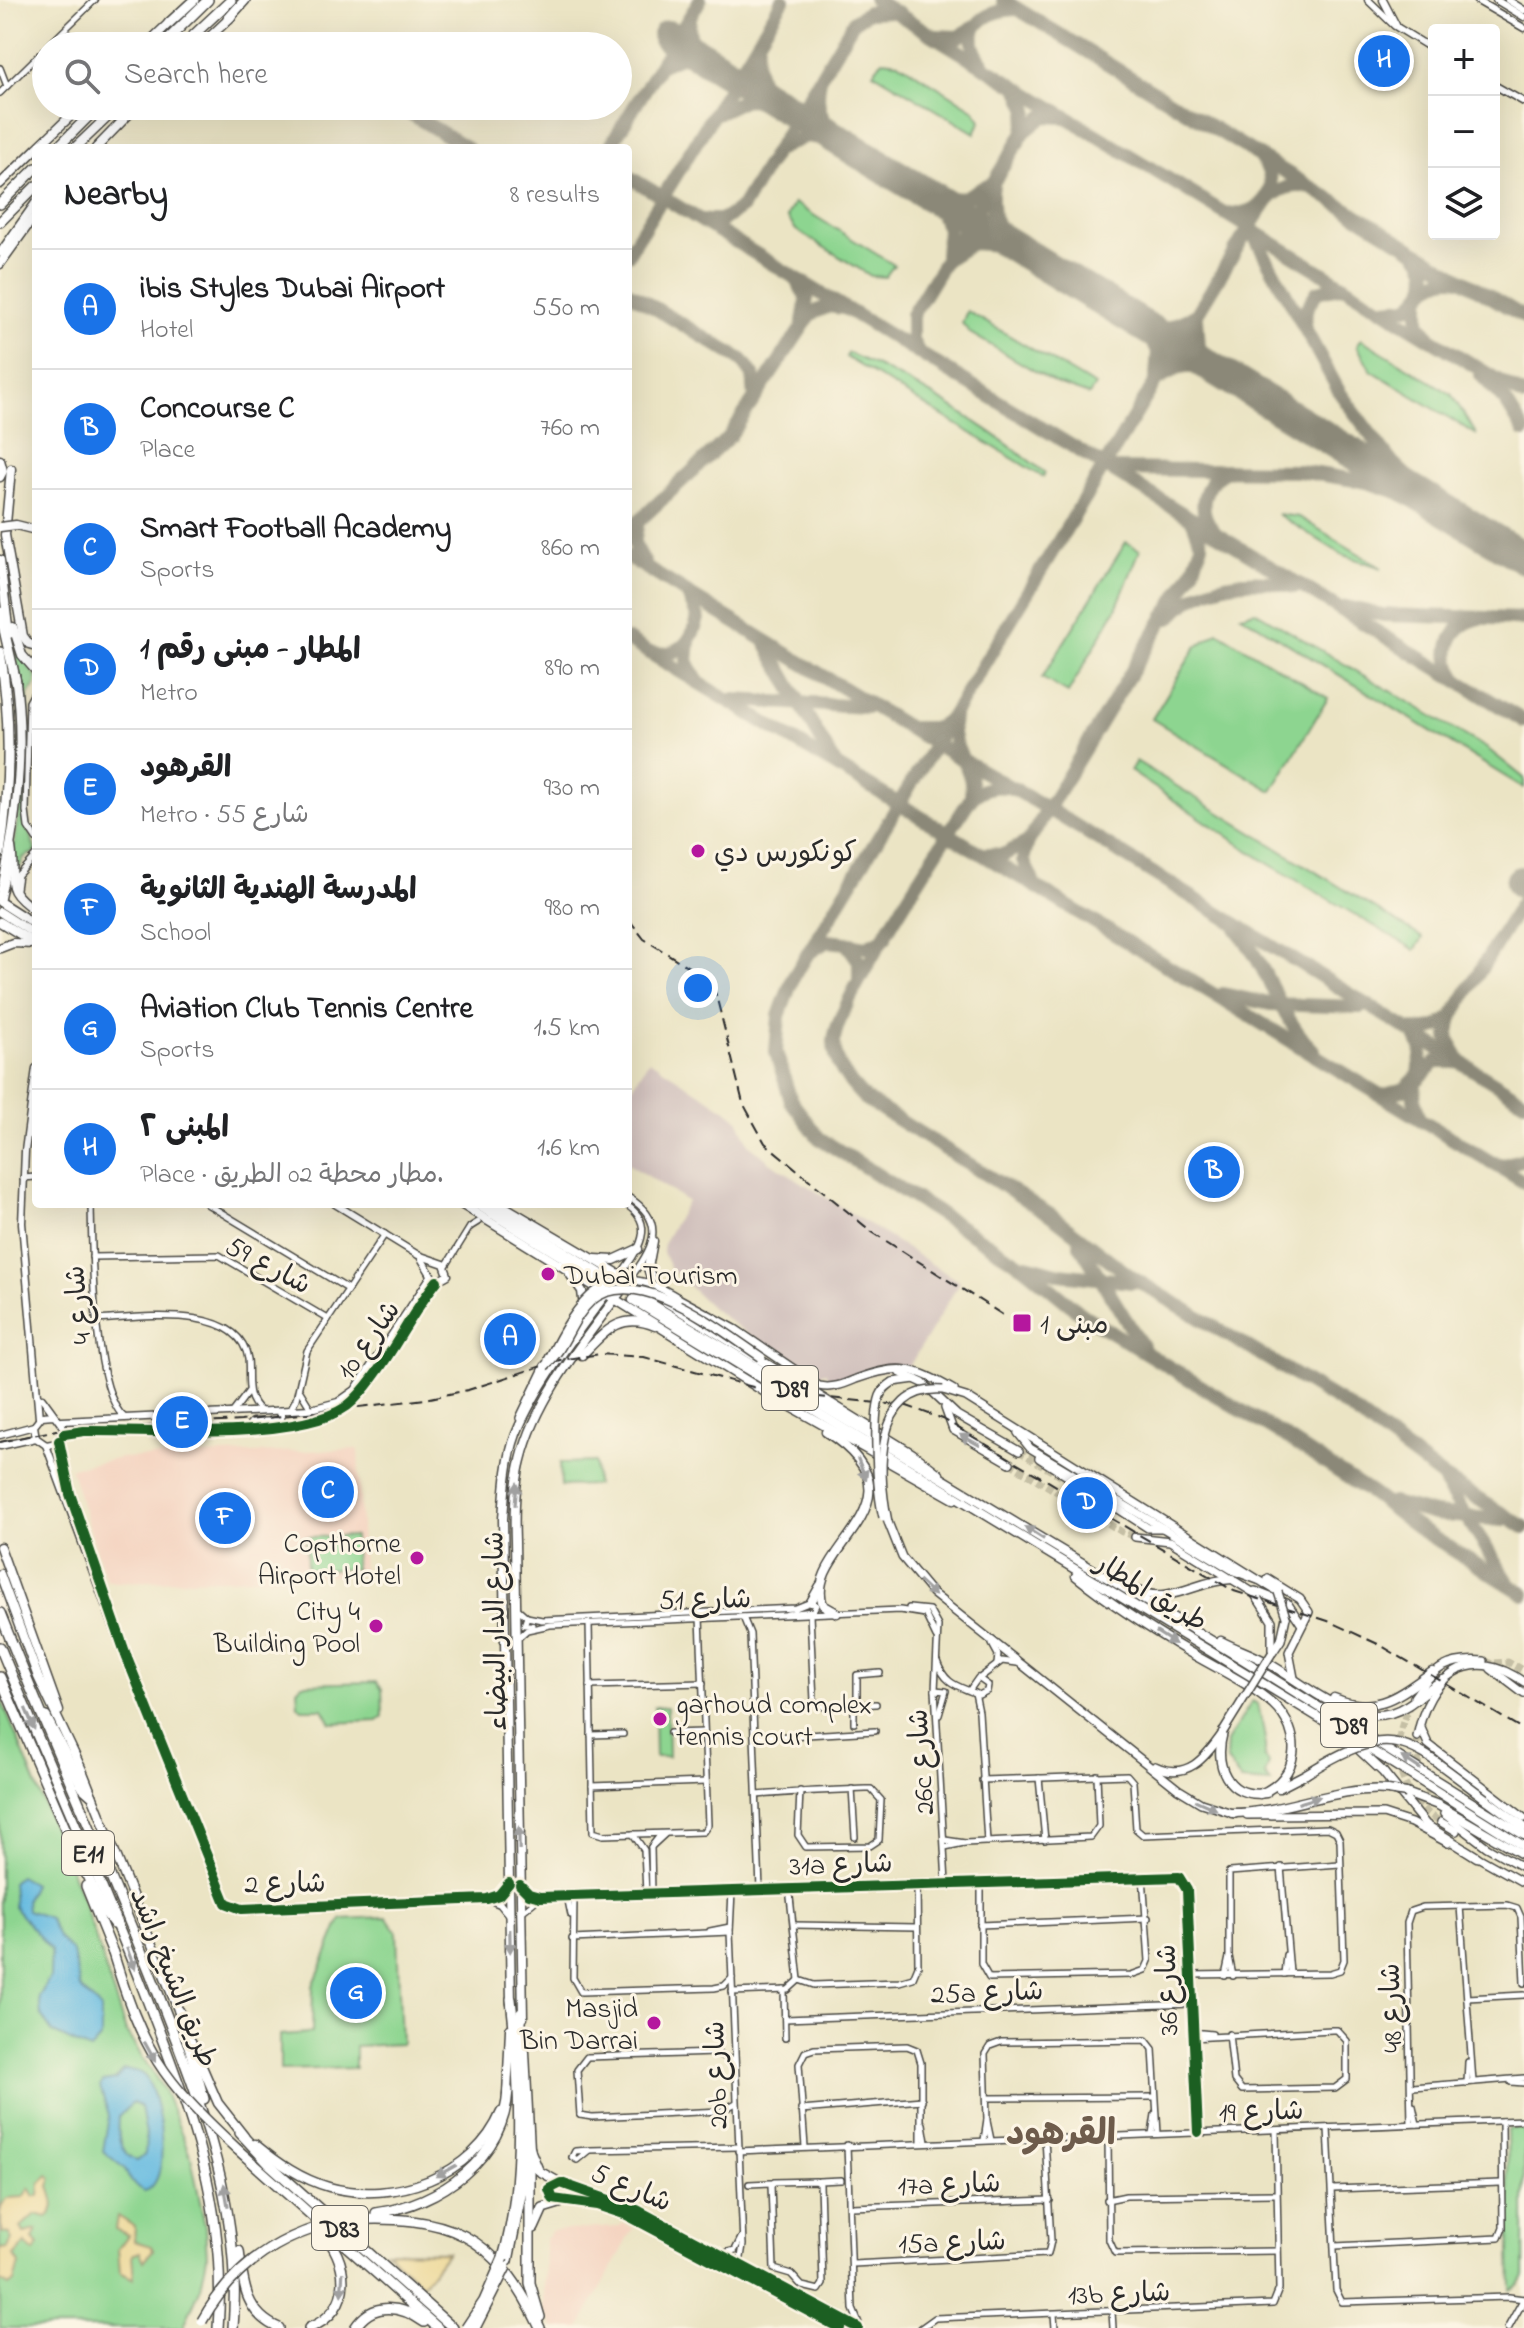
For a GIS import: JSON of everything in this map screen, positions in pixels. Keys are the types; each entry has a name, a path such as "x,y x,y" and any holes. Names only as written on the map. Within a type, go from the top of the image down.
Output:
{"highway":[{"path":"169,23 194,0"},
{"path":"175,32 208,0"},
{"path":"197,32 231,0"},
{"path":"228,19 248,0"},
{"path":"61,144 85,120"},
{"path":"79,144 104,120"},
{"path":"0,204 32,172"},
{"path":"0,222 32,190"},
{"path":"0,612 16,682"},
{"path":"0,652 9,764 4,855"},
{"name":"طريق الشيخ راشد","path":"0,1613 120,1896 209,2126 231,2220 233,2328"},
{"name":"طريق الشيخ راشد","path":"0,1647 120,1929 188,2106 208,2173 219,2253 218,2328"},
{"path":"0,1677 102,1908 120,1929"},
{"path":"41,1714 53,1726 82,1785 92,1796"},
{"name":"D83","path":"66,1830 113,1953 134,2019 155,2062 185,2100 237,2149 438,2328"},
{"path":"466,2328 506,2260 514,2214 517,2169 511,1999"},
{"path":"179,2011 209,2126"},
{"path":"475,2328 506,2260 522,2190 521,2013"},
{"path":"200,2324 233,2276 262,2253 304,2232 406,2208 455,2183 491,2143 505,2112 508,2090"},
{"name":"D83","path":"240,2133 269,2164 453,2328"},
{"path":"530,2149 530,2283 542,2328"},
{"path":"290,2196 329,2240 344,2271 342,2295 335,2309 309,2328"},
{"path":"530,2243 540,2211 566,2201"},
{"path":"231,2220 249,2303 259,2316 279,2328"},
{"path":"345,2220 420,2220 471,2240 512,2277 542,2328"},
{"path":"355,2328 369,2313 385,2308 407,2312 431,2328"}],"main road":[{"path":"215,32 228,19"},
{"path":"160,32 169,23"},
{"path":"40,144 66,120"},
{"path":"94,144 122,120"},
{"path":"99,144 104,137"},
{"path":"0,184 32,152"},
{"path":"0,253 32,208"},
{"path":"0,264 32,220"},
{"path":"0,460 3,466 0,477"},
{"path":"11,469 7,544 23,636 32,645"},
{"path":"0,527 16,525 32,529"},
{"path":"0,560 16,682 20,758 9,885 21,901 32,908"},
{"path":"1,570 19,647 32,665"},
{"path":"0,871 4,855 11,847"},
{"path":"0,899 4,855"},
{"path":"0,899 32,917"},
{"path":"0,899 32,922"},
{"path":"0,912 32,932"},
{"path":"0,922 32,942"},
{"path":"0,948 13,943 32,944"},
{"path":"463,1208 467,1215"},
{"path":"467,1208 616,1298 632,1300"},
{"path":"483,1208 598,1276 494,1208"},
{"path":"507,1208 620,1275 746,1338 819,1386 836,1387 892,1368 910,1368 966,1397 1265,1581 1278,1592 1286,1617 1281,1640 1206,1757 1190,1769 1170,1771 1143,1760"},
{"path":"538,1217 543,1229"},
{"path":"653,1241 649,1273 672,1302"},
{"path":"511,1243 524,1243"},
{"path":"590,1258 614,1260 638,1249"},
{"path":"557,1263 575,1279 583,1298 583,1313 569,1348"},
{"name":"شارع الدار البيضاء","path":"508,2090 511,1999 503,1519 507,1470 517,1433 569,1348 620,1275"},
{"path":"517,1433 525,1405 578,1306 600,1289 619,1282 638,1281 922,1460 944,1479"},
{"path":"633,1282 626,1294 683,1339 808,1416 962,1503"},
{"name":"شارع الدار البيضاء","path":"530,2149 521,2013 514,1516 521,1460 534,1423 616,1298 633,1282"},
{"path":"545,1366 591,1301 612,1290 628,1287 659,1295 761,1357 840,1411"},
{"name":"طريق المطار","path":"632,1300 944,1479 1524,1835"},
{"name":"طريق المطار","path":"632,1300 895,1458 962,1503 1524,1846"},
{"path":"574,1359 577,1347 603,1308 600,1302"},
{"path":"574,1359 607,1329 624,1321 645,1322 683,1339"},
{"path":"866,1375 902,1372 918,1379 944,1406 1019,1451"},
{"path":"918,1379 893,1382 883,1390 878,1405 878,1488 886,1523 902,1557 921,1583 1021,1665 1201,1803 1232,1813 1383,1814 1411,1823 1524,1883"},
{"path":"886,1523 884,1483 888,1421 908,1396 931,1389 966,1397"},
{"path":"944,1406 953,1430 1010,1463"},
{"path":"808,1416 857,1457 868,1486 862,1518 811,1602"},
{"path":"1015,1429 1048,1466 1152,1529 1163,1528"},
{"path":"1030,1448 1234,1571 1265,1581"},
{"path":"1126,1506 1143,1506"},
{"path":"1139,1525 1246,1588 1288,1604 1302,1625"},
{"path":"1135,1537 1170,1541"},
{"path":"0,1547 66,1738"},
{"path":"1057,1560 1119,1607 1265,1699 1280,1712 1291,1728 1294,1757 1284,1779 1260,1794"},
{"path":"1231,1560 1247,1564 1304,1603 1309,1612 1289,1652 1294,1678"},
{"path":"0,1574 38,1677 82,1770 212,2092 240,2133 276,2162 315,2182 360,2192 393,2191 441,2175 471,2155 491,2130 508,2090"},
{"path":"1099,1574 1160,1597 1180,1594 1207,1582 1232,1579"},
{"path":"821,1585 823,1605 837,1613"},
{"path":"1246,1588 1269,1613 1274,1628 1272,1653"},
{"path":"1172,1618 1294,1678 1343,1708 1380,1715 1404,1707 1452,1672 1468,1666 1489,1665 1503,1669 1524,1682"},
{"path":"1311,1689 1348,1704 1379,1705 1395,1699 1432,1672 1468,1660 1485,1663"},
{"path":"1452,1672 1490,1669 1502,1674 1524,1694"},
{"path":"1414,1697 1432,1672"},
{"path":"1417,1737 1429,1699 1443,1680"},
{"path":"1291,1701 1375,1763 1426,1825 1477,1857"},
{"path":"1421,1718 1425,1741 1524,1818"},
{"path":"1223,1732 1219,1758 1226,1778 1237,1789 1260,1794 1306,1774 1353,1747 1390,1740 1419,1750 1524,1827"},
{"path":"1232,1813 1277,1810 1340,1792 1388,1790 1406,1793 1448,1810 1524,1855"},
{"path":"1442,1818 1524,1868"},
{"path":"530,2149 539,2171 561,2183"}],"street":[{"path":"62,32 95,0"},
{"path":"1368,0 1398,28 1428,46"},
{"path":"1383,0 1398,28"},
{"path":"1476,0 1524,28"},
{"path":"1496,0 1524,17"},
{"path":"1508,0 1524,10"},
{"path":"0,93 32,62"},
{"path":"1,71 10,84"},
{"path":"1500,88 1524,102"},
{"path":"32,696 29,702 26,811 32,833"},
{"path":"21,901 17,881 32,860"},
{"path":"32,1121 23,1178 24,1264 38,1387 39,1418 34,1426 36,1438 46,1445 59,1441 64,1434 62,1421"},
{"path":"23,1178 32,1177"},
{"path":"632,1200 650,1216 653,1241 633,1282"},
{"name":"شارع 4","path":"91,1208 97,1320 111,1402 106,1418"},
{"path":"214,1208 348,1289"},
{"path":"342,1208 418,1255 448,1268"},
{"path":"620,1275 638,1249 643,1223 631,1208"},
{"path":"418,1255 433,1276 445,1279 472,1225 478,1222"},
{"path":"290,1410 299,1386 304,1356 385,1234"},
{"name":"شارع 59","path":"92,1257 219,1255 328,1319"},
{"path":"433,1276 437,1263"},
{"name":"شارع 10","path":"311,1409 345,1399 360,1384 433,1276"},
{"name":"شارع 10","path":"303,1424 329,1417 360,1394 433,1276"},
{"path":"96,1309 110,1319"},
{"path":"97,1320 190,1316 216,1324 244,1348 249,1391 253,1405 261,1411"},
{"path":"299,1386 302,1399 311,1409"},
{"path":"38,1387 53,1415 62,1421 311,1409"},
{"path":"232,1413 242,1406 249,1391"},
{"path":"111,1402 124,1418"},
{"path":"299,1409 297,1418 303,1424"},
{"path":"246,1429 252,1422 280,1421 282,1415 278,1411"},
{"path":"39,1418 53,1415"},
{"path":"115,1431 124,1418"},
{"path":"64,1434 246,1429 303,1424"},
{"path":"0,1435 34,1426"},
{"path":"0,1446 36,1438"},
{"name":"شارع 2","path":"59,1441 70,1494 127,1658"},
{"name":"شارع 2","path":"46,1445 104,1606 221,1896 228,1905 242,1909 487,1899"},
{"path":"785,1616 813,1611 816,1605 811,1602"},
{"name":"شارع 51","path":"527,1617 571,1619 796,1608 811,1602"},
{"path":"516,1604 527,1617 523,1621 526,1626 546,1625"},
{"name":"شارع 51","path":"516,1640 527,1630 546,1625 900,1610 925,1614 936,1637"},
{"path":"810,1615 814,1701 821,1706 876,1704"},
{"path":"589,1623 593,1832 599,1835 665,1833 706,1830 700,1617"},
{"path":"743,1617 750,1634 760,1889"},
{"path":"750,1634 757,1617"},
{"name":"26c شارع","path":"936,1637 935,1690 946,1883"},
{"path":"979,1712 997,1653 989,1639"},
{"path":"935,1657 948,1683 983,1694"},
{"path":"984,1842 979,1712 973,1681 1005,1660 1021,1665"},
{"path":"854,1723 857,1675 880,1673"},
{"path":"981,1678 988,1685"},
{"path":"590,1686 703,1683"},
{"path":"935,1690 946,1691 938,1716"},
{"path":"755,1736 875,1731"},
{"path":"670,1733 704,1732"},
{"path":"591,1735 623,1734"},
{"path":"982,1780 1123,1774 1133,1782 1137,1831 1147,1836 1328,1828 1339,1835 1342,1967 1334,1973 1190,1978"},
{"path":"945,1844 1087,1839 1095,1834 1099,1826 1097,1775"},
{"path":"1039,1778 1041,1841"},
{"path":"592,1786 706,1782"},
{"path":"757,1793 773,1792 797,1791 852,1789 871,1789 880,1797 882,1833 874,1845 806,1847 799,1838 797,1791"},
{"path":"852,1789 855,1837"},
{"path":"649,1893 651,1847 665,1833"},
{"path":"633,1834 644,1850 649,1893"},
{"path":"1233,1976 1229,1956 1229,1872 1340,1864"},
{"path":"1283,1867 1287,1974"},
{"name":"31a شارع","path":"540,1897 1168,1875"},
{"name":"شارع 36","path":"1168,1875 1179,1877 1186,1885 1195,2132"},
{"path":"978,1882 984,1973 995,1979 1135,1974 1145,1970 1149,1961 1146,1876"},
{"path":"487,1899 499,1895 509,1883"},
{"path":"520,1885 529,1894 540,1897"},
{"path":"799,1980 814,1985 899,1982 913,1978 918,1966 914,1885"},
{"path":"792,1888 799,1980"},
{"name":"20b شارع","path":"728,1890 740,2264"},
{"path":"570,1896 574,1983 581,1992 714,1988 724,1986 732,1978"},
{"path":"520,1916 528,1904 540,1897"},
{"path":"487,1899 500,1904 510,1917"},
{"path":"1470,2082 1463,1906 1512,1905 1520,1912 1524,1983"},
{"name":"شارع 48","path":"1414,2124 1407,1923 1411,1911 1418,1907 1463,1906"},
{"path":"980,1922 1148,1916"},
{"path":"794,1928 916,1924"},
{"path":"572,1936 730,1930"},
{"path":"1225,1976 1229,1956"},
{"path":"732,1992 784,1990 799,1980"},
{"path":"784,1990 785,2038"},
{"path":"1467,1998 1524,1995"},
{"name":"25a شارع","path":"785,2019 1191,2004"},
{"path":"1192,2035 1337,2030 1346,2037 1348,2075 1345,2082 1335,2088 1246,2091 1234,2080 1232,2034"},
{"path":"987,2140 985,2054 990,2046 1001,2042 1137,2038 1150,2043 1155,2134"},
{"path":"802,2147 801,2055 809,2050 902,2046 917,2050 921,2058 924,2142"},
{"path":"735,2062 716,2053 590,2057 582,2060 577,2074 580,2115 715,2111 737,2103"},
{"path":"1412,2084 1524,2080"},
{"path":"987,2100 1154,2094"},
{"path":"801,2107 922,2103"},
{"name":"شارع 19","path":"589,2150 802,2147 1524,2120"},
{"path":"1335,2246 1491,2241 1502,2235 1499,2121"},
{"path":"1331,2128 1336,2290 1342,2302 1504,2297 1523,2301 1508,2328"},
{"path":"1105,2136 1110,2248 1119,2254 1278,2248 1273,2130"},
{"path":"1048,2138 1050,2200"},
{"path":"849,2145 853,2309 859,2328"},
{"path":"749,2184 841,2180"},
{"path":"771,2183 773,2266 779,2274 790,2274 802,2286 819,2290 823,2287 819,2181"},
{"name":"شارع 5","path":"840,2328 617,2211 553,2199 549,2193 551,2186 561,2183 637,2210 859,2328"},
{"path":"1333,2189 1501,2183"},
{"path":"1107,2197 1275,2192"},
{"name":"17a شارع","path":"851,2207 1050,2200"},
{"name":"15a شارع","path":"853,2264 1037,2257 1051,2250 1050,2200"},
{"path":"667,2236 680,2238 732,2266 740,2264"},
{"path":"720,2254 735,2250 741,2237"},
{"name":"13b شارع","path":"921,2328 935,2318 1273,2304 1279,2289 1278,2248"},
{"path":"779,2286 790,2274"},
{"path":"787,2290 790,2274"},
{"path":"839,2318 853,2309"},
{"path":"1112,2312 1113,2328"},
{"path":"1054,2314 1055,2328"}],"shaded area":[{"path":"649,1060 731,1113 738,1119 749,1144 770,1162 960,1282 910,1365 830,1384 826,1372 809,1378 713,1309 670,1268 663,1253 664,1242 687,1201 632,1167 632,1088"},
{"path":"358,1449 363,1575 114,1582 106,1579 70,1468 121,1458"},
{"path":"623,2223 633,2228 580,2328 554,2328 544,2311 545,2238 552,2231 619,2227"}],"green space":[{"path":"883,60 898,62 973,109 981,120 975,133 873,72"},
{"path":"794,203 894,265 885,277 871,276 796,230 787,217"},
{"path":"967,311 1095,386 1089,395 1057,384 970,333 962,323"},
{"path":"1361,339 1451,394 1477,435 1371,370 1357,346"},
{"path":"848,353 951,406 1022,455 1045,473 1043,477 846,357"},
{"path":"1277,514 1299,517 1382,568 1343,555"},
{"path":"1126,542 1140,550 1116,609 1068,693 1042,678"},
{"path":"1255,611 1488,749 1524,778 1524,788 1241,615"},
{"path":"1218,632 1328,698 1272,791 1152,719 1196,647"},
{"path":"16,649 32,671 32,690 28,695 24,816 32,840 32,854 24,857 16,876 11,874 25,751"},
{"path":"1136,761 1423,938 1415,950 1269,864 1130,771"},
{"path":"595,1462 596,1485 561,1486 560,1463"},
{"path":"354,1536 355,1569 307,1570 306,1537"},
{"path":"376,1682 382,1689 383,1716 378,1721 331,1723 323,1709 302,1709 298,1705 297,1689 302,1684"},
{"path":"0,1696 83,1900 126,2032 164,2090 191,2157 205,2226 207,2257 201,2287 183,2328 0,2328"},
{"path":"1252,1701 1258,1704 1265,1737 1264,1757 1269,1763 1265,1775 1271,1783 1241,1781 1226,1759 1227,1742"},
{"path":"654,1707 667,1707 668,1757 655,1757"},
{"path":"386,1917 397,1932 401,2044 355,2046 355,2068 280,2070 280,2035 312,2033 313,1986 341,1919"},
{"path":"1524,2128 1524,2276 1519,2285 1511,2290 1507,2133 1509,2129"}],"sand":[{"path":"48,2175 52,2178 49,2186 53,2210 47,2217 35,2214 21,2227 24,2233 37,2230 33,2239 38,2245 34,2252 25,2244 14,2256 19,2264 14,2282 9,2286 0,2280 0,2249 8,2248 12,2240 9,2234 1,2233 1,2207 6,2198 23,2197 29,2188 34,2196 39,2196 40,2184"},
{"path":"118,2216 135,2227 134,2241 151,2246 153,2250 144,2261 140,2252 132,2255 134,2279 120,2272 118,2249 128,2235 116,2229"},
{"path":"386,2251 447,2252 422,2285"}],"water":[{"path":"19,1876 33,1884 26,1899 27,1910 49,1918 58,1937 73,1953 80,1988 101,2009 101,2038 90,2050 53,2033 41,2015 39,1997 50,1977 51,1950 14,1907 12,1882"},
{"path":"124,2070 142,2074 156,2103 161,2140 159,2174 153,2185 143,2191 130,2181 125,2169 103,2151 109,2116 100,2087 103,2082 115,2080","holes":["133,2103 141,2107 146,2134 145,2155 137,2161 122,2147 119,2115"]}],"taxiway":[{"path":"632,111 700,0"},
{"path":"632,247 783,0"},
{"path":"875,0 1524,396"},
{"path":"1003,0 1524,317"},
{"path":"983,64 973,42 977,25 993,14 1016,9"},
{"path":"705,220 723,220 742,207 854,21 868,12 891,11"},
{"path":"690,20 691,40 704,57"},
{"path":"936,36 958,37 976,26"},
{"path":"758,44 756,61 759,76 777,102"},
{"path":"663,64 685,55 704,57"},
{"path":"779,149 806,136 841,141 821,114 818,98 820,80"},
{"path":"919,353 912,340 912,315 1023,134 1028,110 1019,90"},
{"path":"717,113 746,99 776,102"},
{"path":"1023,133 1044,116 1063,117"},
{"path":"421,120 460,144"},
{"path":"611,144 626,120"},
{"path":"1225,213 1249,211 1265,199 1270,190 1270,180 1260,158"},
{"path":"632,179 1524,721"},
{"path":"950,257 972,243 1012,246 994,218 993,184"},
{"path":"946,255 948,228 932,196 962,199 988,185"},
{"path":"1313,188 1291,187 1274,194 1249,228 793,978 779,1016 776,1052 791,1101 819,1138 1024,1267 1083,1315 1282,1435 1371,1493 1416,1527 1524,1594"},
{"path":"1252,232 1340,393 1389,459 1433,501"},
{"path":"1384,309 1408,307 1424,290 1426,268 1418,254"},
{"path":"1428,335 1419,323 1419,298 1436,282 1447,278 1459,279"},
{"path":"796,280 807,298 803,322"},
{"path":"1305,326 1306,309 1317,292 1344,286"},
{"path":"632,294 742,360 753,375 755,398"},
{"path":"632,527 729,437 811,314 829,306 843,308"},
{"path":"1156,376 1158,350 1137,322 1167,328 1195,316"},
{"path":"1161,378 1186,367 1215,369 1199,348 1197,318"},
{"path":"1481,375 1506,402 1524,431"},
{"path":"1110,469 1299,471 1367,482 1436,504"},
{"path":"1214,531 1205,514 1205,496 1213,481 1229,470"},
{"path":"1028,842 1193,570 1202,545 1192,519"},
{"path":"638,521 634,543 645,564"},
{"path":"632,559 935,744 1047,808 1524,1101"},
{"path":"1170,618 1196,596 1227,584 1261,582 1294,587"},
{"path":"653,653 677,650 692,635 698,618 688,595"},
{"path":"1346,607 1383,615 1524,619"},
{"path":"1456,677 1449,659 1450,642 1460,628 1477,619"},
{"path":"689,641 687,661 698,682"},
{"path":"632,642 1524,1182"},
{"path":"768,647 835,764"},
{"path":"733,700 867,707"},
{"path":"913,728 937,728 953,716 954,740 970,778 970,801"},
{"path":"1016,789 990,788 969,801 892,922 839,1022 834,1041 844,1073 865,1099 1052,1216 1133,1278 1348,1407 1444,1478 1524,1527"},
{"path":"987,854 1003,855 1028,842 1023,860 1033,881"},
{"path":"1420,1119 1414,1099 1415,1082 1436,1062 1460,1062 1448,1038 1452,1017 1524,898"},
{"path":"1237,930 1257,959 1291,1022 1313,1050"},
{"path":"859,980 859,961 846,943 866,947 885,938"},
{"path":"810,952 827,941 846,943"},
{"path":"1223,994 1270,1004 1361,1007"},
{"path":"1409,1030 1432,1029 1452,1017"},
{"path":"1382,1096 1405,1089 1419,1075 1422,1049 1416,1036"},
{"path":"1495,1163 1504,1165 1524,1159"},
{"path":"1080,1245 1142,1346"},
{"path":"1027,1265 1060,1274 1132,1282"},
{"path":"1445,1484 1507,1580"},
{"path":"1393,1503 1434,1514 1502,1520"}],"runway":[{"path":"668,36 1524,558"}],"tunnel":[{"path":"596,1278 633,1300"},
{"path":"1019,1451 1083,1490"},
{"path":"1010,1463 1135,1537"},
{"path":"1486,1661 1509,1671"},
{"path":"1495,1663 1508,1662 1524,1671"},
{"path":"1411,1703 1400,1736 1400,1769 1414,1798 1441,1822"},
{"path":"1417,1737 1419,1773 1434,1803"}],"railway":[{"path":"632,923 644,939 698,973 715,991 743,1103 765,1143 872,1232 1006,1317"},
{"path":"0,1442 57,1430 241,1421 426,1399 468,1390 560,1360 600,1354 644,1357 771,1392 907,1406 943,1419 1234,1591 1328,1621 1380,1645 1524,1730"}],"cycle path":[{"path":"64,1434 84,1431 266,1429 332,1414 353,1401 365,1388 437,1281"},
{"path":"59,1441 70,1494 127,1658 226,1903 242,1909 487,1899 499,1895 509,1883"},
{"path":"520,1885 529,1894 540,1897 1179,1877 1187,1890 1198,2132"},
{"path":"840,2328 627,2215 597,2205 553,2199 549,2189 561,2183 637,2210 858,2328"}],"place":[{"name":"المبنى ٢","path":"1384,61"},
{"name":"كونكورس دي","path":"698,851"},
{"name":"Concourse C","path":"1214,1172"},
{"name":"Dubai Tourism","path":"548,1274"},
{"name":"مبنى 1","path":"1022,1323"},
{"name":"ibis Styles Dubai Airport","path":"510,1339"},
{"name":"القرهود","path":"182,1422"},
{"name":"Smart Football Academy","path":"328,1492"},
{"name":"المطار - مبنى رقم 1","path":"1087,1503"},
{"name":"المدرسة الهندية الثانوية","path":"225,1518"},
{"name":"Copthorne Airport Hotel","path":"417,1558"},
{"name":"City 4 Building Pool","path":"376,1626"},
{"name":"garhoud complex tennis court","path":"660,1719"},
{"name":"Aviation Club Tennis Centre","path":"356,1993"},
{"name":"Masjid Bin Darrai","path":"654,2023"}],"district":[{"name":"القرهود","path":"1061,2131"}]}
